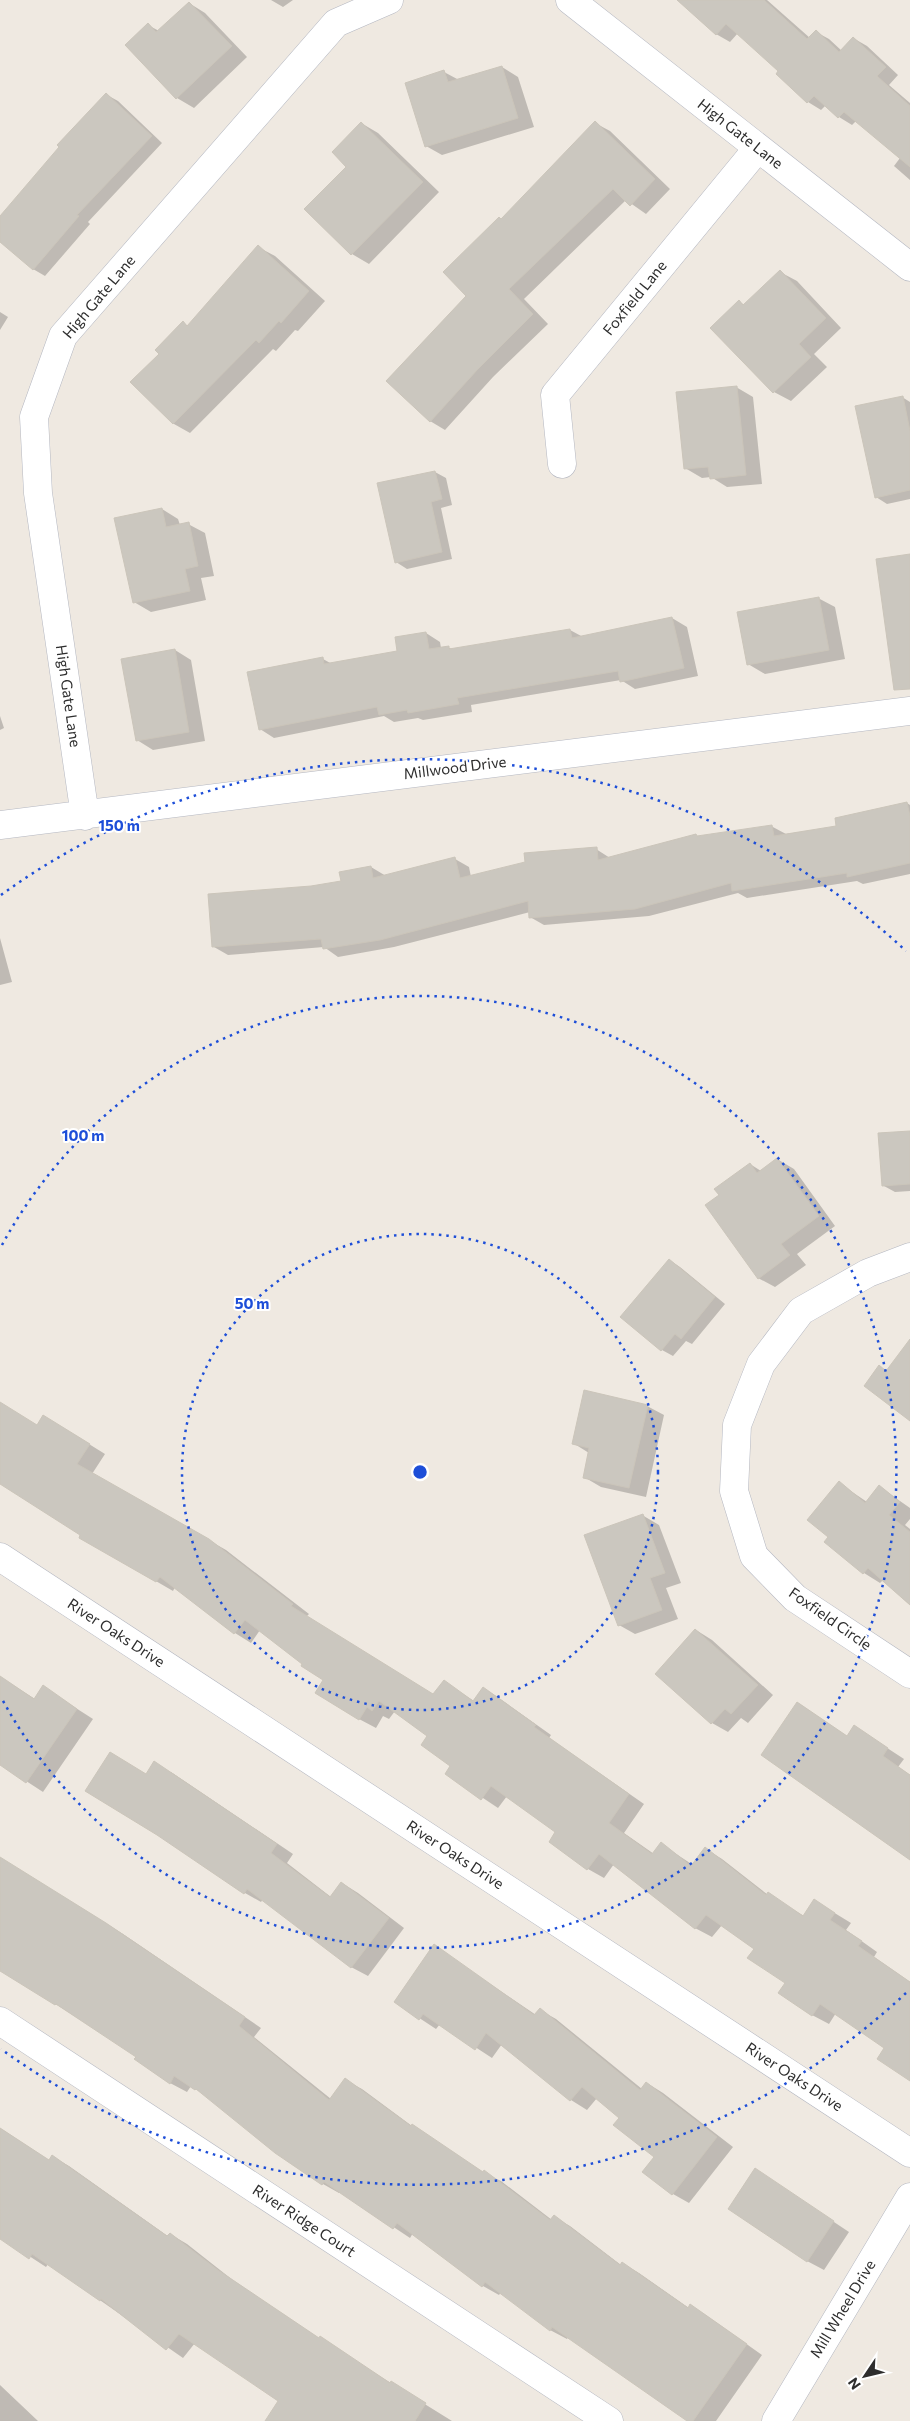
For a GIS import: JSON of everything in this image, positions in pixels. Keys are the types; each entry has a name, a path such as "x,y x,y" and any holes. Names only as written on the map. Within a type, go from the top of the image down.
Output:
{"street":[{"name":"High Gate Lane","path":"85,816 38,492 34,417 63,336 336,23 389,0"},
{"name":"High Gate Lane","path":"570,0 910,267"},
{"name":"Foxfield Lane","path":"562,464 555,395 758,148"},
{"name":"Millwood Drive","path":"0,825 85,816 910,710"},
{"name":"Foxfield Circle","path":"910,1257 868,1273 801,1311 761,1364 737,1425 734,1491 754,1556 794,1598 910,1674"},
{"name":"River Oaks Drive","path":"0,1557 910,2153"},
{"name":"River Ridge Court","path":"0,2021 608,2421"},
{"name":"Mill Wheel Drive","path":"776,2421 910,2198"}],"building":[{"path":"677,0 764,0 807,39 816,30 839,52 853,37 886,67 877,76 910,106 910,167 844,112 838,118 814,96 807,103 776,74 778,71 726,24 716,35"},
{"path":"189,2 232,46 176,99 125,45 148,23 156,32"},
{"path":"502,66 518,118 425,147 405,83 444,70 448,82"},
{"path":"106,93 152,136 77,215 79,216 33,270 0,242 0,216 59,147 57,145"},
{"path":"595,121 655,179 630,206 613,189 509,289 533,314 478,369 430,422 386,381 466,296 443,272 499,217 501,219"},
{"path":"361,122 423,182 351,255 304,209 346,167 332,152"},
{"path":"258,245 309,291 281,323 279,321 259,343 256,340 173,424 130,382 159,354 155,350 183,321 187,326"},
{"path":"780,270 826,318 799,344 811,357 773,393 710,328 739,300 743,305"},
{"path":"737,386 746,475 710,479 708,467 684,469 676,392"},
{"path":"903,396 910,431 910,490 875,498 855,406"},
{"path":"435,471 442,499 431,502 442,552 395,563 377,483"},
{"path":"162,508 166,527 189,522 198,566 185,569 190,591 133,603 114,518"},
{"path":"910,554 910,689 894,690 876,559"},
{"path":"819,597 829,650 747,665 737,612"},
{"path":"672,617 684,668 620,682 618,671 457,698 459,704 408,713 407,710 379,715 377,707 259,730 247,672 323,657 324,664 397,651 395,637 426,632 429,649 449,646 449,649 570,629 572,638"},
{"path":"175,649 189,732 136,741 121,659"},
{"path":"907,802 910,816 910,863 847,877 847,873 732,891 731,883 635,909 529,918 528,901 380,940 323,949 321,939 212,947 208,894 311,886 341,881 339,872 371,866 373,878 455,857 460,878 525,862 524,853 597,847 598,860 696,834 697,836 772,825 774,836 836,826 835,818"},
{"path":"910,1131 910,1184 882,1186 878,1133"},
{"path":"777,1158 819,1216 781,1244 790,1255 758,1279 705,1205 719,1195 714,1189 750,1163 757,1173"},
{"path":"669,1259 715,1297 681,1339 675,1334 661,1351 620,1317"},
{"path":"910,1339 910,1421 864,1386 879,1365 886,1371"},
{"path":"584,1390 648,1405 629,1488 583,1478 589,1448 572,1444"},
{"path":"0,1402 37,1425 43,1415 90,1444 77,1464 209,1539 293,1604 291,1606 433,1694 444,1680 473,1701 483,1687 536,1725 534,1727 629,1794 609,1823 652,1854 661,1842 691,1866 705,1847 766,1895 768,1892 803,1916 814,1899 835,1913 830,1920 862,1941 858,1946 910,1982 910,2081 877,2059 884,2048 820,2004 812,2016 778,1993 785,1983 747,1958 754,1949 706,1915 695,1929 599,1854 587,1870 549,1842 555,1832 491,1786 481,1800 445,1774 450,1766 421,1745 427,1736 379,1701 372,1711 367,1707 359,1720 315,1693 323,1680 301,1666 302,1664 245,1620 234,1634 160,1577 156,1582 79,1538 80,1535 0,1484"},
{"path":"839,1481 865,1503 879,1485 900,1502 889,1515 910,1532 910,1605 868,1568 863,1574 824,1542 828,1537 807,1520"},
{"path":"643,1514 665,1573 650,1578 662,1610 618,1626 584,1535"},
{"path":"695,1629 758,1685 731,1714 725,1709 711,1724 655,1674"},
{"path":"0,1676 34,1699 43,1685 77,1709 26,1783 0,1765"},
{"path":"797,1702 847,1736 854,1725 888,1748 883,1756 910,1775 910,1860 761,1755"},
{"path":"110,1752 146,1774 154,1761 277,1844 271,1853 330,1897 341,1882 389,1918 351,1968 247,1889 244,1894 157,1835 85,1791"},
{"path":"0,1857 106,1923 245,2017 239,2026 329,2100 345,2078 411,2126 412,2124 483,2172 484,2170 550,2220 554,2215 620,2265 622,2262 688,2308 690,2304 747,2344 693,2421 687,2421 552,2327 550,2331 485,2282 482,2287 397,2223 393,2229 324,2182 322,2185 275,2153 196,2089 174,2076 170,2084 134,2059 136,2057 56,2004 0,1971"},
{"path":"434,1944 534,2015 540,2008 640,2090 646,2082 717,2137 672,2195 642,2172 654,2157 613,2125 619,2118 582,2087 570,2101 486,2033 475,2050 423,2014 419,2020 394,2002"},
{"path":"0,2128 49,2160 52,2155 167,2236 170,2233 218,2270 319,2338 320,2336 390,2383 391,2381 426,2403 415,2421 265,2421 278,2401 179,2334 166,2350 101,2299 100,2301 32,2254 29,2259 0,2239"},
{"path":"755,2168 834,2221 807,2262 728,2209"}]}
